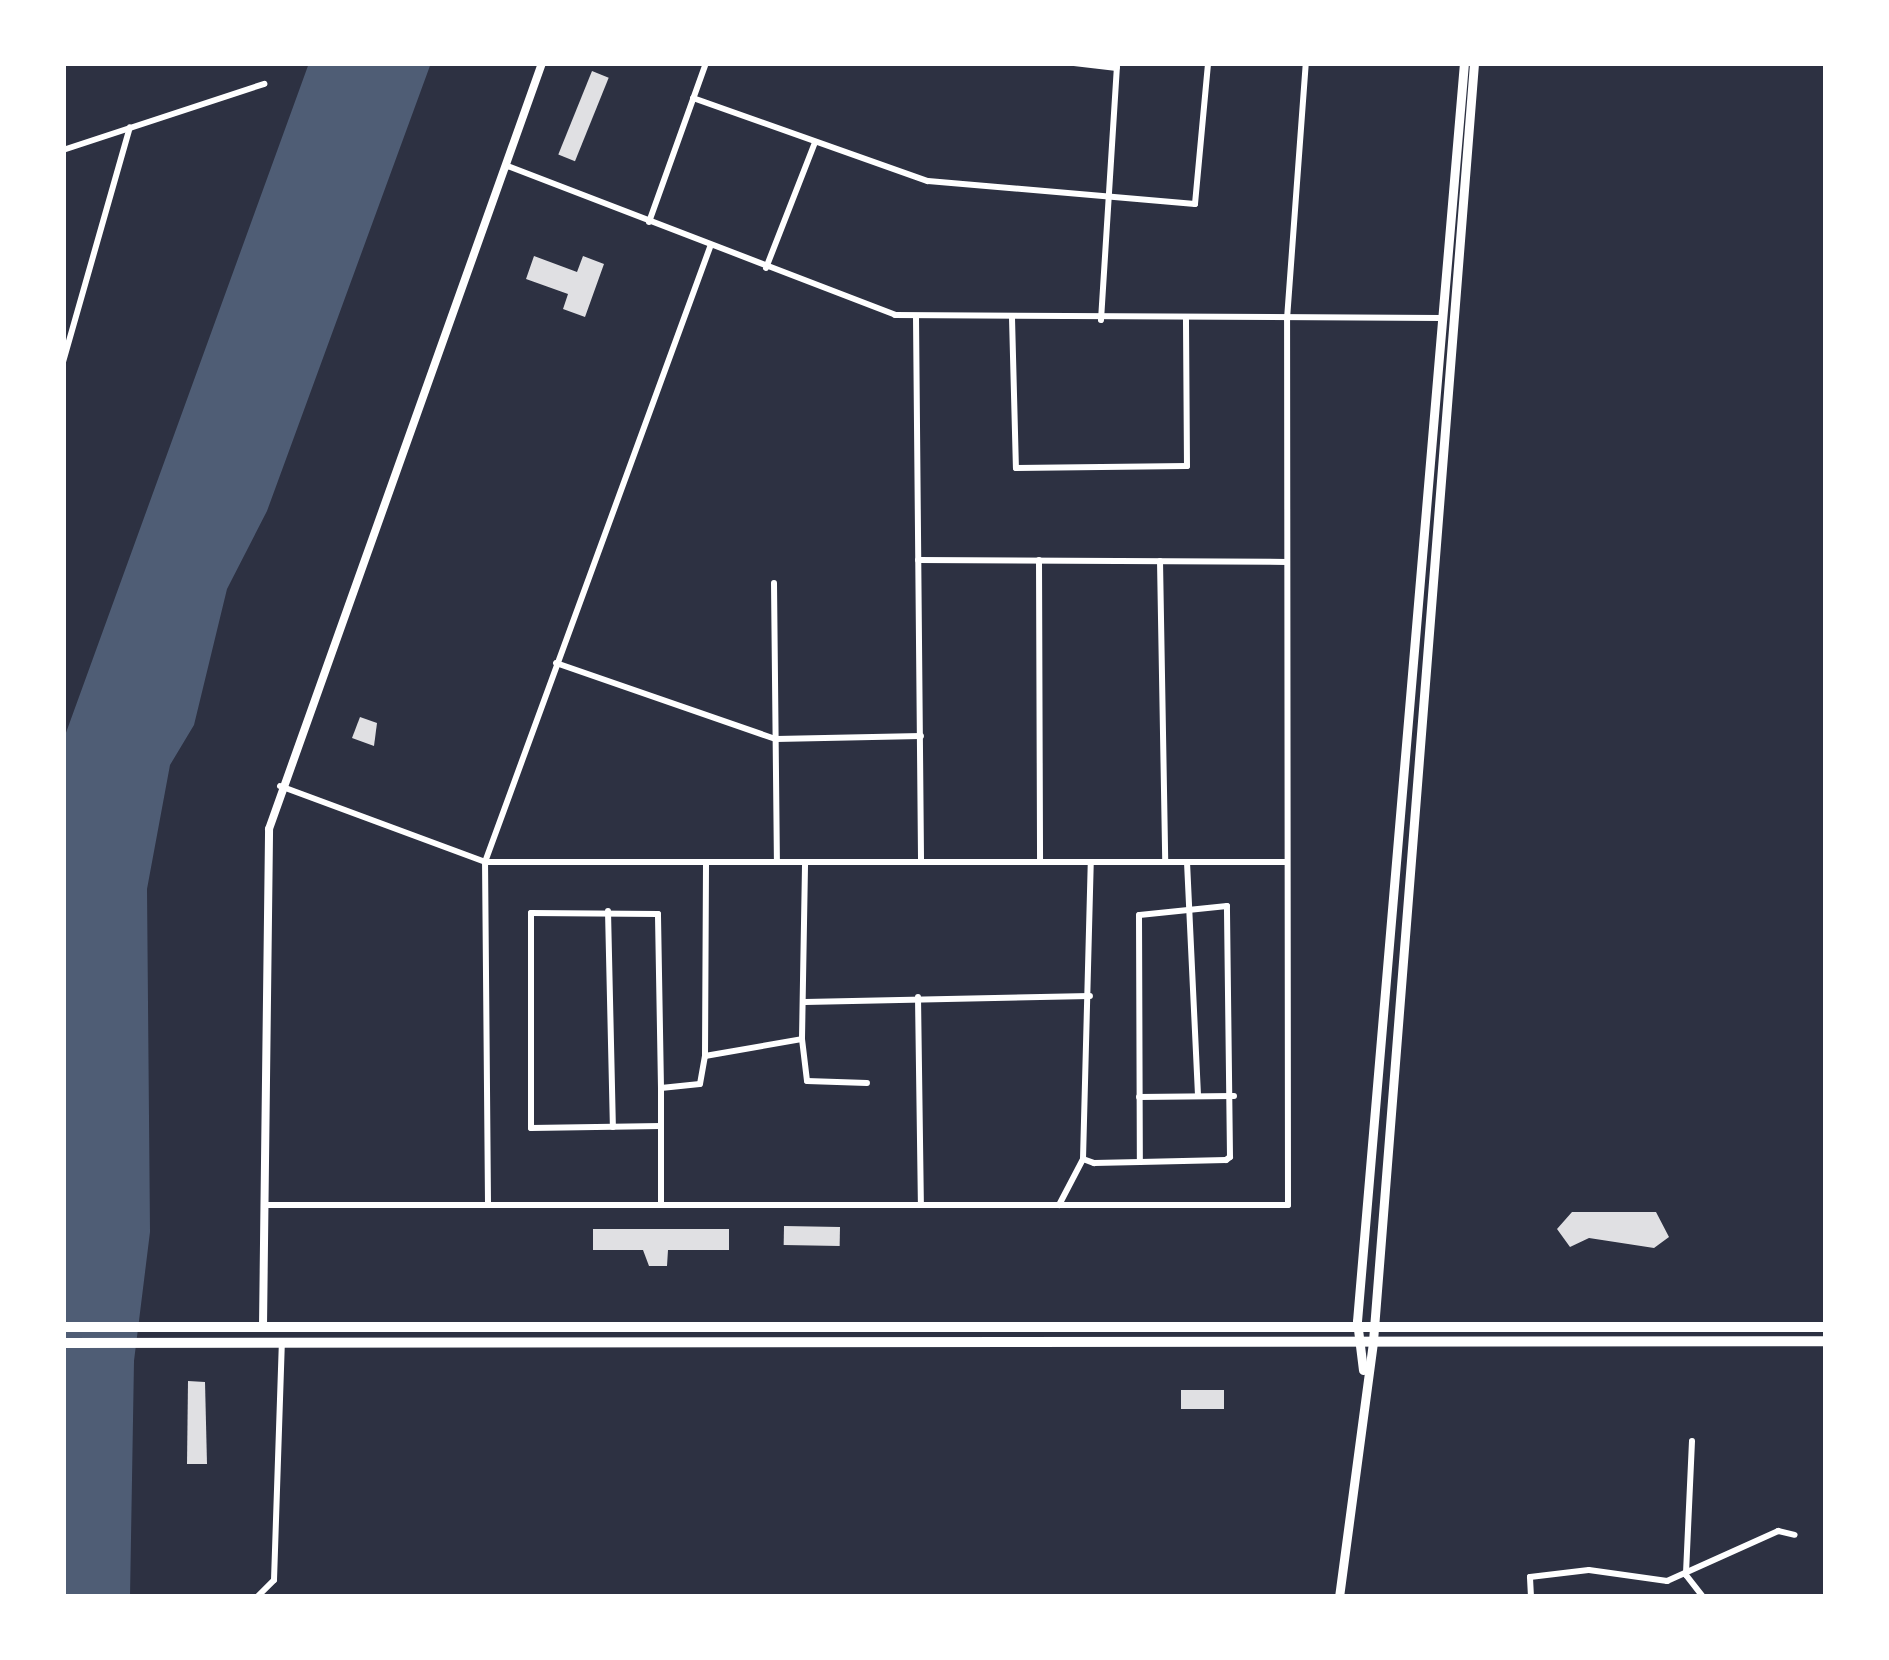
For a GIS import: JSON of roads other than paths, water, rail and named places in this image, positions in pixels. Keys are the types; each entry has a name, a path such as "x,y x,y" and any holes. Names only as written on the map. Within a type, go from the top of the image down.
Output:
{"highway":[{"path":"63,1327 1357,1321 1826,1327"},
{"path":"1012,1322 1013,1342"},
{"path":"63,1342 1826,1341"}],"main road":[{"path":"1339,1597 1363,1370 1373,1341 1464,63"},
{"path":"1363,1370 1357,1321 1446,318 1474,63"}],"street":[{"path":"263,1326 269,829 280,786 542,63"},
{"path":"649,222 706,63"},
{"path":"1074,63 1117,65 1101,320"},
{"path":"693,98 928,181 1195,205 1208,63"},
{"path":"265,1205 1288,1205 1287,319 1306,63"},
{"path":"63,149 264,84"},
{"path":"63,362 130,127"},
{"path":"766,268 815,142"},
{"path":"505,165 766,268 916,317 1446,318"},
{"path":"488,1203 484,862 710,247"},
{"path":"916,317 921,862"},
{"path":"1012,318 1016,468 1187,466 1186,320"},
{"path":"918,560 1287,562"},
{"path":"1039,560 1040,862"},
{"path":"1160,561 1165,862"},
{"path":"774,583 777,862"},
{"path":"556,663 776,739 921,736"},
{"path":"280,786 484,862 1286,862"},
{"path":"661,1088 700,1084 705,1056 706,862"},
{"path":"805,862 802,1039 807,1082 867,1083"},
{"path":"1059,1205 1084,1159 1091,862"},
{"path":"1187,862 1198,1096"},
{"path":"1084,1159 1140,1162 1230,1157 1234,913 1188,905 1139,915 1140,1162"},
{"path":"661,1202 662,1126 662,922 608,911 531,913 531,1128 662,1126"},
{"path":"608,911 613,1127"},
{"path":"805,1002 918,996 1090,996"},
{"path":"918,996 921,1203"},
{"path":"705,1056 802,1039"},
{"path":"1139,1096 1234,1096"},
{"path":"257,1597 274,1580 282,1340"},
{"path":"1692,1441 1686,1575 1702,1597"},
{"path":"1531,1597 1530,1577 1686,1575 1778,1532 1795,1534"}],"water":[{"path":"309,63 431,63 267,511 227,589 194,725 170,765 147,889 150,1232 134,1361 130,1597 63,1597 63,741"}]}
